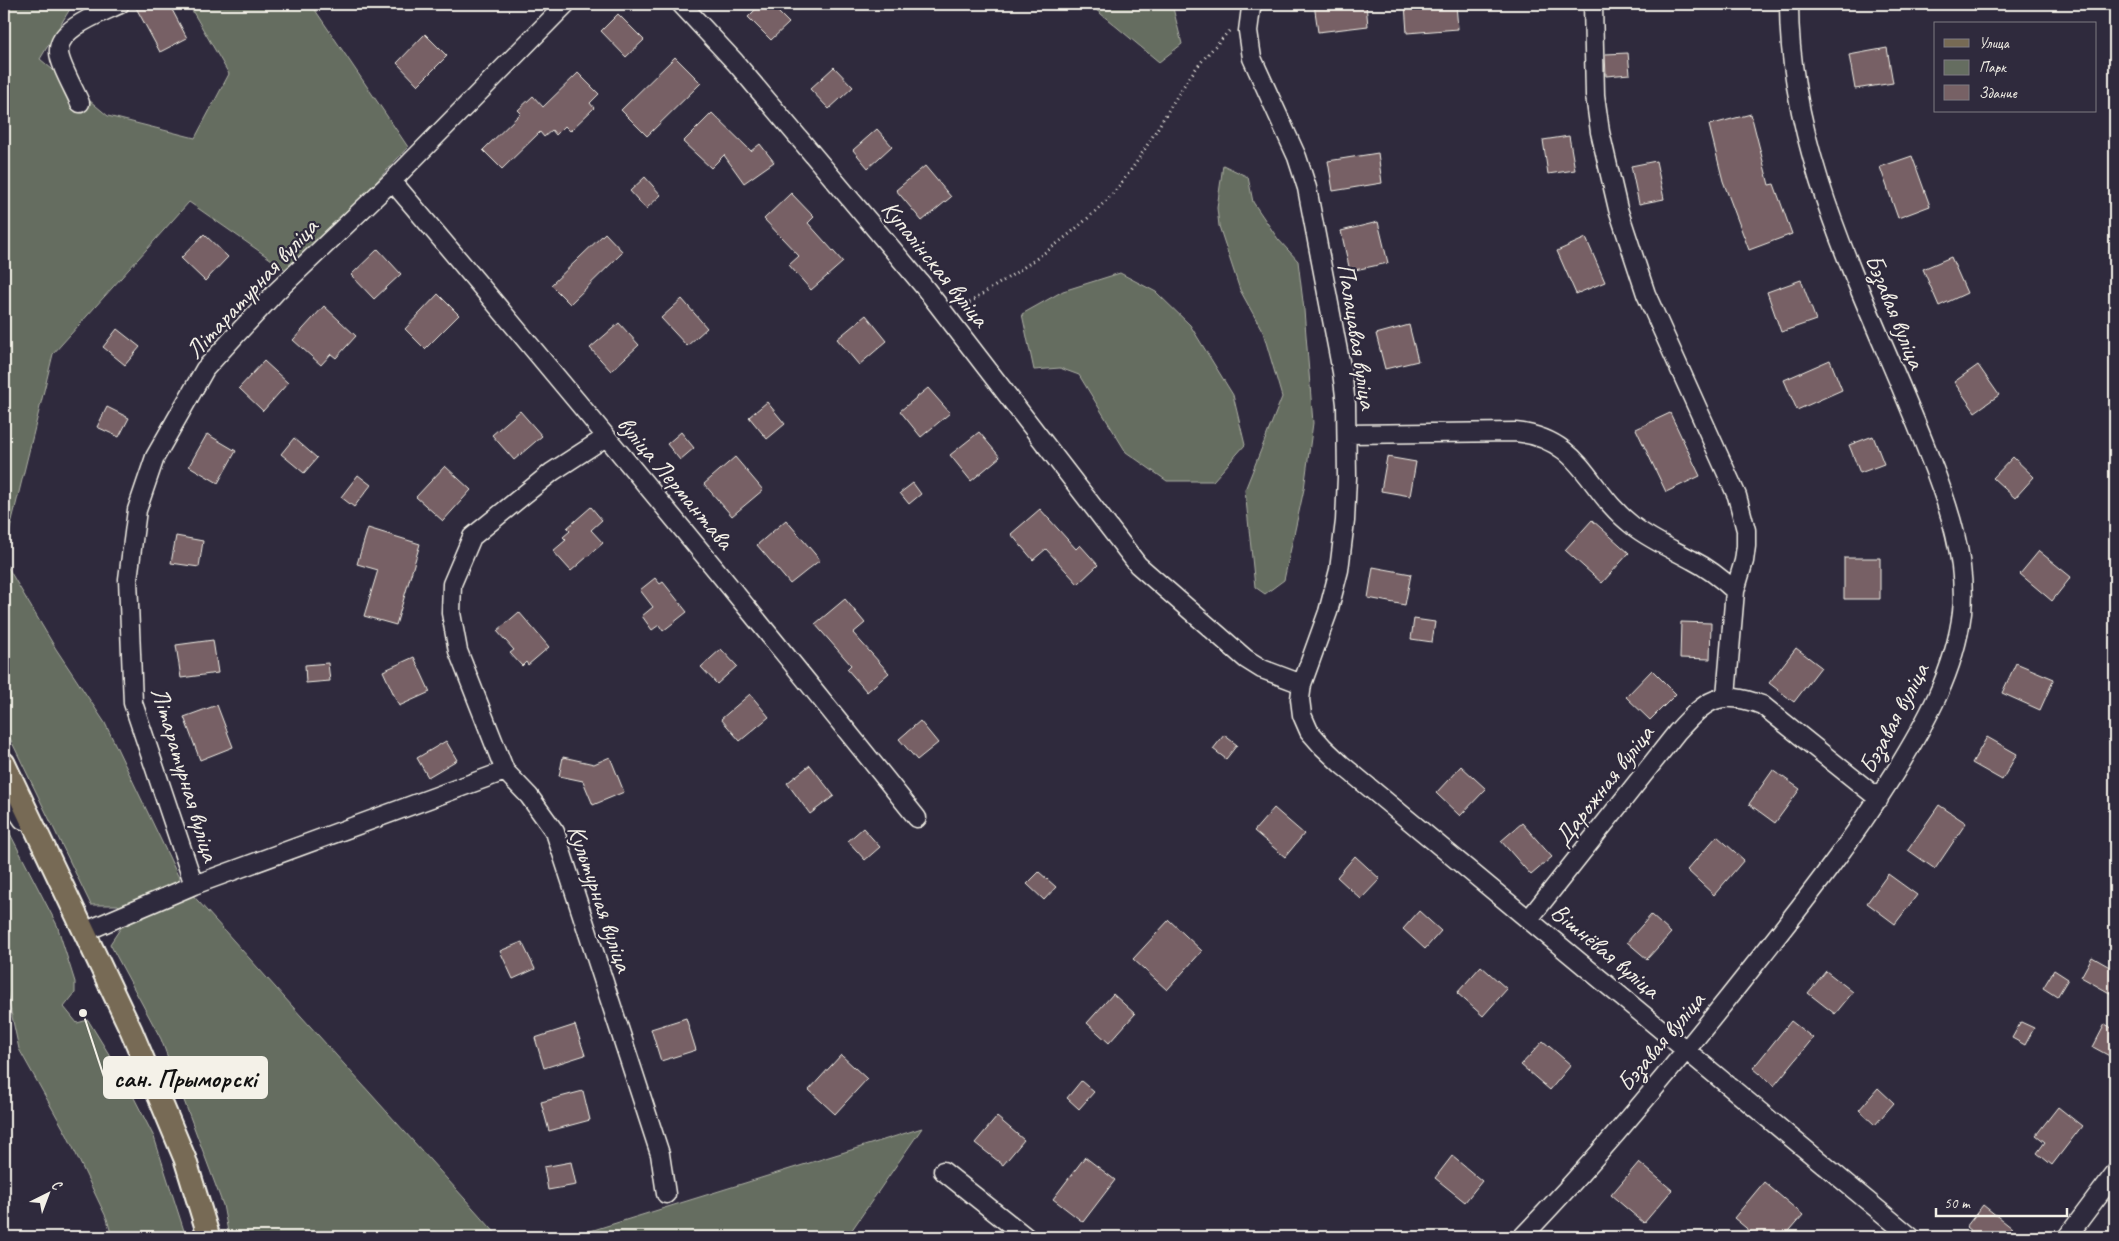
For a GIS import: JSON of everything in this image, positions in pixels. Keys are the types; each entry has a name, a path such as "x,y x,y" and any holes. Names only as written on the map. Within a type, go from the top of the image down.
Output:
{"main road":[{"path":"4,763 131,1030 185,1160 209,1237"}],"street":[{"path":"80,103 58,53 60,40 69,30 120,4"},
{"name":"Літаратурная вуліца","path":"194,885 132,704 128,579 137,510 155,457 205,369 275,293 392,182 566,4"},
{"name":"Купалінская вуліца","path":"681,4 735,62 948,316 1138,565 1246,658 1262,669 1302,684"},
{"path":"1593,4 1594,70 1599,122 1623,228 1649,302 1737,496 1743,514 1746,546 1744,561 1735,591 1726,696 1744,698 1762,705 1878,798"},
{"name":"Бэзавая вуліца","path":"1522,1237 1549,1210 1687,1050 1822,879 1878,798 1928,717 1944,683 1954,648 1962,611 1962,578 1956,540 1945,498 1841,244 1814,160 1802,114 1794,69 1789,32 1789,4"},
{"name":"Палацавая вуліца","path":"1252,6 1248,31 1252,58 1297,157 1307,188 1315,224 1342,372 1347,434 1344,521 1339,570 1328,612 1302,684"},
{"name":"вуліца Лермантава","path":"392,182 526,339 769,632 917,818"},
{"path":"1347,434 1515,432 1547,439 1575,460 1603,496 1632,526 1653,540 1706,568 1735,591"},
{"name":"Культурная вуліца","path":"606,436 552,472 472,536 452,584 451,613 458,651 505,771 530,796 555,832 660,1154 666,1194"},
{"name":"Вішнёвая вуліца","path":"1302,684 1300,699 1302,715 1309,732 1323,748 1911,1237"},
{"name":"Дарожная вуліца","path":"1529,919 1693,714 1708,702 1726,696"},
{"path":"84,932 194,885 505,771"},
{"path":"4,792 52,864"},
{"path":"943,1171 1026,1237"},
{"path":"2067,1237 2115,1173"}],"path":[{"path":"948,316 1047,252 1083,223 1114,192 1139,159 1186,83 1210,51 1252,6"}],"green space":[{"path":"4,4 73,4 40,59 108,116 195,138 229,74 193,12 191,4 311,4 408,147 292,274 189,202 53,354 4,553"},
{"path":"1089,4 1172,4 1182,44 1159,62"},
{"path":"1223,165 1248,177 1253,202 1278,239 1298,261 1304,310 1313,423 1304,489 1284,580 1265,594 1255,587 1245,490 1282,397 1263,332 1240,290 1219,226 1217,208"},
{"path":"1120,273 1156,292 1190,325 1233,395 1245,445 1213,481 1167,481 1126,452 1079,375 1060,368 1034,370 1022,314 1063,291"},
{"path":"4,561 56,649 105,723 181,882 499,1237 229,1237 223,1205 161,1039 110,944 128,917 118,905 91,905 4,726"},
{"path":"4,822 57,925 75,982 75,993 64,1007 77,1023 88,1020 126,1082 154,1137 186,1237 112,1237 107,1219 67,1135 19,1049 7,993 4,987"},
{"path":"922,1128 847,1237 571,1237"}],"building":[{"path":"134,4 169,4 187,38 160,52"},
{"path":"761,4 770,4 789,23 771,40 748,17"},
{"path":"1314,4 1366,4 1368,26 1318,32"},
{"path":"1405,4 1456,4 1458,29 1407,33"},
{"path":"618,14 644,40 626,57 601,31"},
{"path":"425,34 447,56 418,85 397,63"},
{"path":"1887,48 1893,83 1855,89 1849,55"},
{"path":"1628,53 1630,74 1606,76 1605,54"},
{"path":"675,57 701,83 647,136 621,110"},
{"path":"834,67 853,87 829,109 810,89"},
{"path":"578,73 599,94 590,103 594,108 570,131 565,126 556,135 552,130 544,137 540,132 502,169 483,150 521,113 518,110 533,96 543,107"},
{"path":"712,113 751,151 760,144 774,162 744,183 724,155 711,168 683,142"},
{"path":"1751,114 1769,185 1774,184 1792,234 1749,250 1723,181 1709,125"},
{"path":"877,129 892,146 868,168 853,150"},
{"path":"1569,136 1575,170 1548,174 1543,140"},
{"path":"1378,153 1382,183 1333,191 1328,161"},
{"path":"1912,156 1930,206 1898,218 1880,167"},
{"path":"1656,161 1664,199 1639,204 1631,166"},
{"path":"925,166 951,197 922,221 896,190"},
{"path":"645,177 661,195 646,209 630,191"},
{"path":"791,193 814,217 808,223 843,262 811,290 789,265 799,256 764,219"},
{"path":"1378,222 1388,263 1350,271 1341,231"},
{"path":"605,233 623,252 570,304 551,285"},
{"path":"204,234 228,257 205,281 181,258"},
{"path":"1586,238 1605,282 1576,294 1557,251"},
{"path":"378,249 401,274 374,299 351,275"},
{"path":"1951,257 1967,293 1939,306 1923,269"},
{"path":"1801,280 1816,320 1781,332 1767,292"},
{"path":"438,294 459,315 425,349 405,329"},
{"path":"682,299 707,328 687,346 661,318"},
{"path":"324,306 356,336 336,358 331,354 321,365 293,340"},
{"path":"866,315 887,341 859,365 837,339"},
{"path":"619,323 639,345 611,371 590,348"},
{"path":"1409,325 1418,361 1385,369 1376,334"},
{"path":"117,329 140,347 125,365 103,347"},
{"path":"1830,360 1842,390 1797,410 1784,380"},
{"path":"264,361 288,383 263,411 239,388"},
{"path":"1978,365 1999,395 1975,412 1954,382"},
{"path":"928,388 950,413 921,437 900,411"},
{"path":"767,402 785,424 767,439 749,417"},
{"path":"107,407 129,418 119,437 97,427"},
{"path":"520,411 542,436 514,460 492,435"},
{"path":"1670,413 1700,476 1666,492 1636,429"},
{"path":"681,432 694,448 680,460 667,444"},
{"path":"979,432 1000,457 971,481 950,455"},
{"path":"207,434 236,451 218,483 189,466"},
{"path":"1873,436 1884,464 1860,473 1849,445"},
{"path":"294,438 317,458 304,473 281,454"},
{"path":"735,457 763,490 732,516 704,484"},
{"path":"1387,457 1416,462 1410,496 1381,491"},
{"path":"2013,457 2034,477 2015,498 1993,478"},
{"path":"445,466 471,490 443,521 416,497"},
{"path":"358,475 371,485 354,507 341,497"},
{"path":"913,483 921,494 909,504 900,493"},
{"path":"591,507 602,520 591,530 603,543 571,571 553,551 566,540 563,537 570,531 567,528"},
{"path":"1040,509 1076,549 1080,545 1098,565 1078,584 1046,549 1033,560 1011,534"},
{"path":"786,520 820,560 790,584 757,545"},
{"path":"1592,520 1629,553 1602,583 1565,550"},
{"path":"368,528 420,544 396,625 364,616 378,570 357,564"},
{"path":"176,536 203,541 199,567 171,563"},
{"path":"2039,551 2071,577 2052,601 2020,574"},
{"path":"1844,558 1880,558 1880,599 1844,599"},
{"path":"1373,567 1411,574 1405,605 1368,598"},
{"path":"655,578 660,584 663,582 687,612 663,631 659,625 652,630 642,616 653,607 640,590"},
{"path":"845,599 865,623 853,633 889,673 867,692 847,669 851,665 815,624"},
{"path":"519,612 549,647 528,665 526,662 522,666 510,653 514,650 497,631"},
{"path":"1414,619 1435,622 1432,642 1411,639"},
{"path":"1681,622 1711,623 1710,659 1680,658"},
{"path":"213,640 218,673 181,678 176,645"},
{"path":"1796,648 1821,667 1794,702 1769,683"},
{"path":"721,649 737,666 717,684 701,667"},
{"path":"414,657 430,692 399,706 383,671"},
{"path":"328,663 330,681 306,683 305,665"},
{"path":"2016,663 2054,679 2040,710 2002,693"},
{"path":"1652,670 1676,694 1650,720 1626,697"},
{"path":"750,694 769,717 740,741 721,719"},
{"path":"217,705 233,747 200,760 184,717"},
{"path":"920,721 938,743 917,760 899,739"},
{"path":"1224,735 1237,745 1226,759 1213,749"},
{"path":"1987,737 2017,754 2002,780 1972,763"},
{"path":"446,741 457,760 428,777 417,758"},
{"path":"563,757 594,764 610,757 624,792 593,805 583,781 559,776"},
{"path":"810,765 834,796 810,814 787,783"},
{"path":"1461,766 1486,789 1460,816 1436,793"},
{"path":"1773,770 1800,789 1775,823 1749,804"},
{"path":"1939,805 1966,823 1935,869 1908,850"},
{"path":"1274,808 1304,834 1285,857 1254,831"},
{"path":"1522,823 1552,857 1531,875 1501,841"},
{"path":"863,828 880,847 865,860 848,841"},
{"path":"1717,836 1744,860 1714,895 1687,870"},
{"path":"1355,856 1380,879 1361,899 1337,877"},
{"path":"1039,872 1056,887 1044,900 1027,884"},
{"path":"1888,874 1917,895 1895,924 1867,903"},
{"path":"1419,911 1441,931 1425,949 1403,929"},
{"path":"1651,915 1671,933 1647,959 1627,942"},
{"path":"1169,920 1202,951 1167,990 1133,959"},
{"path":"522,942 535,969 513,979 500,951"},
{"path":"2092,957 2115,970 2115,996 2081,977"},
{"path":"1481,966 1507,989 1483,1016 1457,993"},
{"path":"2054,970 2068,979 2057,997 2043,988"},
{"path":"1826,971 1853,992 1835,1014 1808,993"},
{"path":"1113,994 1135,1014 1109,1043 1087,1023"},
{"path":"686,1018 696,1050 661,1061 651,1029"},
{"path":"1791,1021 1813,1038 1774,1086 1753,1068"},
{"path":"2021,1022 2034,1028 2025,1045 2012,1038"},
{"path":"2105,1024 2115,1030 2115,1059 2093,1047"},
{"path":"575,1025 585,1055 544,1068 535,1038"},
{"path":"1543,1041 1571,1065 1550,1090 1521,1065"},
{"path":"841,1055 867,1079 835,1114 809,1090"},
{"path":"1081,1081 1094,1092 1079,1109 1067,1098"},
{"path":"1878,1088 1894,1103 1875,1125 1859,1110"},
{"path":"583,1091 590,1120 549,1131 541,1102"},
{"path":"2058,1107 2082,1126 2052,1165 2037,1153 2045,1142 2036,1135"},
{"path":"997,1117 1024,1140 1003,1165 975,1143"},
{"path":"1452,1156 1482,1181 1465,1202 1435,1178"},
{"path":"1085,1157 1115,1180 1083,1222 1053,1199"},
{"path":"571,1162 576,1185 548,1190 544,1167"},
{"path":"1639,1162 1672,1190 1644,1223 1611,1195"},
{"path":"1764,1182 1803,1215 1784,1237 1757,1237 1734,1218"},
{"path":"1983,1205 2012,1228 2005,1237 1978,1237 1966,1227"}],"place":[{"name":"сан. Прыморскі","path":"83,1013"}]}
